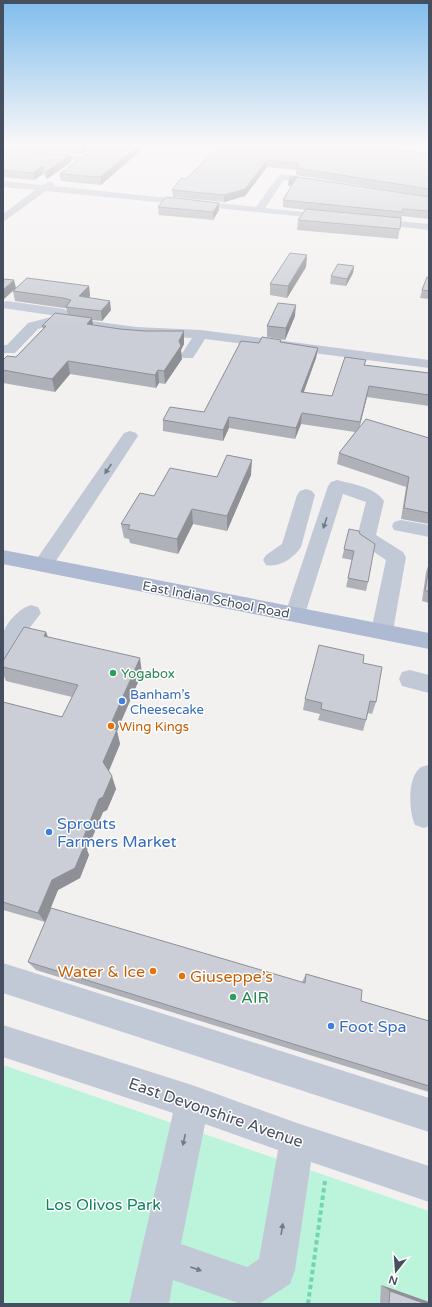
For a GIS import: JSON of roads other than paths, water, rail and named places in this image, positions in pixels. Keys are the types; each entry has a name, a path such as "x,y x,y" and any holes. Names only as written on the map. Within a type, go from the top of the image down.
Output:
{"main road":[{"name":"East Indian School Road","path":"3,556 429,641"}],"street":[{"path":"3,219 19,207"},
{"path":"230,207 344,219"},
{"path":"360,220 429,227"},
{"path":"7,305 136,331 201,334 429,364"},
{"path":"3,349 10,350 33,326 44,322 77,318 244,329 429,355"},
{"path":"188,355 201,334"},
{"path":"43,564 130,436"},
{"path":"295,614 337,486 370,496 375,502 366,537 396,557 382,631"},
{"path":"273,560 291,547 306,495"},
{"path":"401,526 429,531"},
{"path":"3,652 17,628 31,613"},
{"path":"424,816 424,783 429,776"},
{"path":"3,978 429,1115"},
{"name":"East Devonshire Avenue","path":"3,1041 192,1102 296,1140 429,1184"},
{"path":"149,1304 192,1102"},
{"path":"160,1256 251,1288 276,1270 296,1140"}],"place":[{"name":"Yogabox","path":"113,673"},
{"name":"Banham’s Cheesecake","path":"122,701"},
{"name":"Wing Kings","path":"111,726"},
{"name":"Sprouts Farmers Market","path":"49,832"},
{"name":"Water & Ice","path":"153,971"},
{"name":"Giuseppe’s","path":"182,976"},
{"name":"AIR","path":"233,997"},
{"name":"Foot Spa","path":"331,1026"}],"park label":[{"name":"Los Olivos Park","path":"103,1204"}]}
